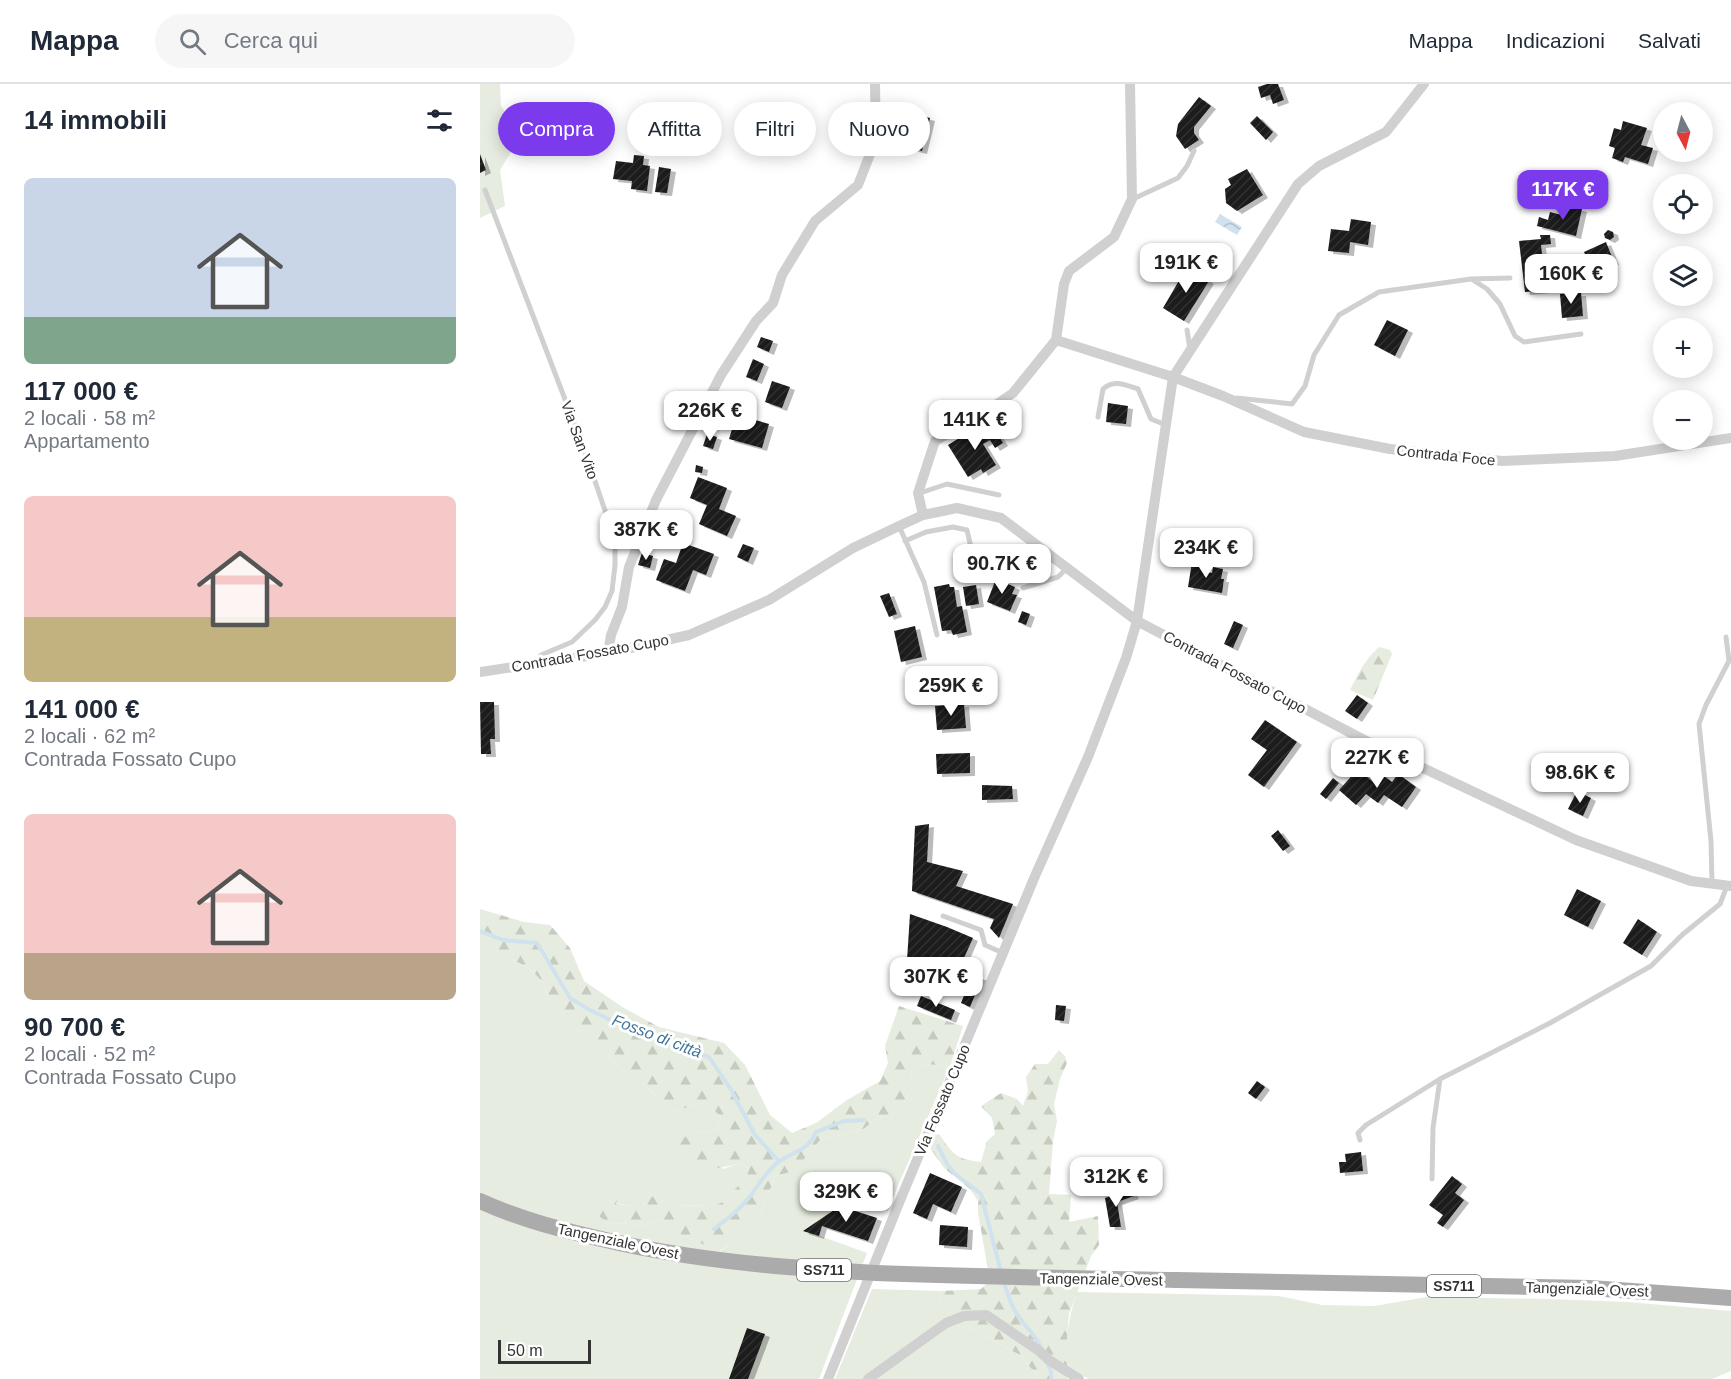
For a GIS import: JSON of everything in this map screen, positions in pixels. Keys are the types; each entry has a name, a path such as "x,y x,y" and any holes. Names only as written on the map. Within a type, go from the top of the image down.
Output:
{"main road":[{"name":"Tangenziale Ovest","path":"480,1201 494,1208 565,1231 641,1249 720,1261 820,1270 937,1275 1590,1288 1731,1298"}],"street":[{"path":"608,653 610,635 622,606 629,567 657,500 721,375 756,321 773,303 782,275 814,221 858,185 876,140 875,84"},
{"path":"923,515 918,493 935,441 984,413 1012,393 1056,340 1064,284 1070,271 1114,237 1132,199 1130,84"},
{"path":"1137,621 1173,377 1298,184 1319,166 1386,132 1424,84"},
{"name":"Contrada Foce","path":"1056,340 1173,377 1223,396 1304,432 1390,449 1502,460 1615,456 1731,438"},
{"name":"Contrada Fossato Cupo","path":"480,672 608,653 689,635 769,600 853,548 898,525 923,515 957,508 1001,518 1137,621 1372,744 1576,840 1690,881 1729,886"},
{"name":"Via Fossato Cupo","path":"828,1379 862,1291 1035,876 1088,757 1126,658 1137,621"},
{"path":"868,1379 946,1323 964,1316 986,1315 1079,1379"}],"lane":[{"path":"1132,199 1178,178 1194,151"},
{"name":"Via San Vito","path":"485,190 584,449 615,545 612,591 605,607 572,642 541,655 536,664"},
{"path":"1223,396 1292,404 1305,386 1314,355 1339,315 1379,292 1471,279 1510,278"},
{"path":"1471,279 1487,288 1500,304 1515,336 1524,342 1581,334"},
{"path":"1187,330 1191,350"},
{"path":"1098,417 1102,389 1116,382 1138,389 1151,419 1166,425"},
{"path":"918,493 947,484 999,495"},
{"path":"898,525 924,582 937,635"},
{"path":"905,541 926,531 953,527 967,530 977,574"},
{"path":"1023,588 1058,577 1067,567"},
{"path":"1712,884 1711,841 1700,724 1706,705 1729,660 1726,637"},
{"path":"1360,1140 1358,1133 1366,1125 1440,1079 1550,1023 1651,966 1682,935 1720,904 1729,886"},
{"path":"943,916 981,930 985,945 1003,953"},
{"path":"1432,1179 1433,1128 1440,1079"}],"green space":[{"path":"480,84 500,84 498,156 508,156 500,170 505,206 480,218"},
{"path":"1379,647 1390,650 1392,654 1373,700 1350,690 1366,662"},
{"path":"480,909 524,922 550,925 570,948 584,981 624,1008 659,1027 724,1043 745,1065 770,1115 792,1133 816,1123 847,1100 880,1081 888,1063 885,1046 899,1006 963,1026 950,1066 924,1064 911,1072 912,1088 898,1112 876,1119 862,1130 820,1140 794,1171 775,1176 761,1214 742,1231 732,1244 719,1251 677,1233 660,1219 639,1227 624,1223 609,1224 594,1212 620,1186 616,1204 642,1208 649,1195 673,1205 713,1206 728,1200 735,1189 746,1179 749,1169 741,1163 714,1168 673,1157 679,1139 696,1133 717,1130 721,1117 704,1101 675,1112 660,1110 658,1097 644,1085 625,1074 614,1061 584,1037 550,1001 542,981 529,968 480,943"},
{"path":"480,943 529,968 542,981 550,1001 584,1037 614,1061 625,1074 644,1085 675,1112 704,1101 721,1117 717,1130 696,1133 723,1169 741,1163 749,1169 746,1179 735,1189 728,1200 713,1206 673,1205 649,1195 642,1209 615,1203 619,1187 609,1224 624,1223 639,1227 660,1219 677,1233 720,1251 732,1244 742,1231 761,1214 775,1176 794,1170 820,1140 862,1130 876,1119 898,1112 912,1088 911,1072 924,1064 950,1066 887,1211 852,1198 804,1230 867,1253 819,1379 480,1379"},
{"path":"1059,1050 1065,1056 1067,1063 1060,1079 1054,1104 1057,1121 1049,1194 1071,1195 1069,1222 1098,1216 1099,1245 1091,1256 1069,1314 1067,1379 1040,1379 1020,1355 975,1331 960,1327 940,1303 941,1291 981,1289 990,1281 978,1201 970,1189 944,1168 930,1148 932,1136 939,1134 960,1157 981,1162 987,1141 995,1134 992,1118 981,1106 1001,1093 1017,1099 1023,1106 1028,1091 1026,1077 1035,1064 1048,1064"},
{"path":"872,1289 941,1291 940,1303 960,1327 975,1331 1020,1355 1040,1379 835,1379"},
{"path":"1077,1292 1279,1296 1322,1305 1374,1306 1427,1297 1548,1299 1628,1302 1731,1311 1731,1371 1712,1379 1089,1379 1066,1367 1068,1329"}],"water":[{"path":"1220,214 1242,227 1237,235 1215,222"}],"building":[{"path":"1278,84 1284,100 1273,104 1270,95 1261,98 1258,87"},
{"path":"1199,97 1211,106 1194,127 1194,133 1199,140 1185,149 1176,136 1178,124"},
{"path":"1257,116 1273,132 1266,140 1250,123"},
{"path":"1623,121 1647,128 1641,145 1653,148 1648,164 1625,157 1623,162 1612,158 1615,148 1609,146 1614,128 1621,130"},
{"path":"480,154 486,170 480,173"},
{"path":"634,156 644,156 643,165 650,166 647,191 631,189 632,181 613,179 616,161 633,163"},
{"path":"659,167 671,169 667,193 655,192"},
{"path":"1247,169 1263,195 1237,211 1226,203 1225,189 1231,185 1228,179"},
{"path":"1565,205 1582,209 1576,236 1537,226 1539,217 1548,220 1550,212 1562,215"},
{"path":"1351,219 1371,222 1368,245 1350,242 1349,253 1328,251 1331,229 1349,231"},
{"path":"1608,230 1613,232 1614,237 1610,240 1605,238 1604,234"},
{"path":"1540,235 1550,235 1551,244 1541,245 1546,290 1525,292 1519,241 1541,239"},
{"path":"1606,242 1614,262 1593,271 1584,252"},
{"path":"1187,267 1209,281 1184,321 1163,308"},
{"path":"1581,293 1583,316 1562,318 1560,294"},
{"path":"1387,320 1408,330 1395,356 1374,345"},
{"path":"761,337 773,341 769,352 757,347"},
{"path":"753,359 764,364 757,381 746,377"},
{"path":"772,381 790,387 782,408 765,402"},
{"path":"1108,403 1128,406 1126,424 1106,422"},
{"path":"742,416 769,424 762,448 729,439 733,426 738,427"},
{"path":"993,427 1003,443 995,448 990,440 983,444 996,465 983,473 981,469 968,477 948,445 974,429 980,439"},
{"path":"707,434 717,437 713,449 703,446"},
{"path":"696,465 703,467 702,473 695,472"},
{"path":"698,477 727,488 719,509 736,516 727,536 699,524 707,505 690,498"},
{"path":"683,543 714,554 706,575 693,570 685,591 656,580 664,559 676,563"},
{"path":"743,544 754,548 748,562 737,557"},
{"path":"642,553 653,556 650,568 638,565"},
{"path":"1192,562 1205,564 1204,571 1212,573 1213,567 1223,569 1222,593 1188,587"},
{"path":"996,579 1015,587 1012,594 1017,595 1010,611 987,602"},
{"path":"949,584 950,587 954,587 957,607 962,606 967,632 953,635 951,630 942,631 934,587"},
{"path":"976,585 979,604 966,606 963,587"},
{"path":"889,593 897,614 889,617 880,596"},
{"path":"1022,611 1030,614 1026,625 1018,622"},
{"path":"1234,621 1243,625 1233,648 1224,644"},
{"path":"915,626 922,657 901,662 894,631"},
{"path":"1357,695 1368,703 1357,719 1345,711"},
{"path":"480,702 494,702 495,739 490,739 491,754 481,754"},
{"path":"964,704 966,728 937,730 935,706"},
{"path":"1265,720 1297,742 1264,787 1248,775 1267,750 1251,739"},
{"path":"970,753 970,773 937,774 936,754"},
{"path":"1358,769 1375,784 1381,774 1392,782 1398,774 1416,787 1402,807 1384,795 1378,803 1366,794 1356,805 1339,790"},
{"path":"1333,778 1339,783 1326,799 1320,794"},
{"path":"982,785 1012,786 1013,799 982,800"},
{"path":"1577,791 1591,798 1583,816 1568,809"},
{"path":"929,824 927,862 963,871 956,886 1013,904 999,938 990,928 994,919 912,891 915,826"},
{"path":"1278,830 1290,846 1283,851 1271,836"},
{"path":"1577,889 1601,901 1588,927 1564,915"},
{"path":"910,914 973,938 949,991 923,979 928,969 907,960"},
{"path":"1638,919 1657,932 1642,955 1623,943"},
{"path":"973,974 982,978 970,1007 961,1003"},
{"path":"921,996 955,1010 951,1020 917,1006"},
{"path":"1056,1005 1066,1006 1064,1021 1055,1020"},
{"path":"1257,1081 1265,1087 1256,1099 1248,1093"},
{"path":"1361,1152 1363,1171 1340,1173 1339,1162 1346,1162 1345,1154"},
{"path":"930,1173 962,1187 951,1212 933,1204 927,1219 913,1213"},
{"path":"1452,1176 1462,1184 1455,1193 1464,1200 1443,1227 1437,1223 1443,1215 1429,1205"},
{"path":"1131,1190 1134,1196 1117,1202 1121,1227 1110,1227 1105,1198"},
{"path":"840,1206 877,1218 868,1241 822,1226 819,1236 803,1231"},
{"path":"940,1225 968,1227 967,1247 939,1245"},
{"path":"747,1328 765,1334 748,1379 729,1379"}],"waterway":[{"name":"Fosso di città","path":"480,931 503,940 537,943 570,998 635,1032 709,1057 730,1088 755,1135 779,1161"},
{"name":"Fosso di città","path":"714,1229 743,1205 773,1166 809,1144 816,1132 844,1121 864,1120"},
{"path":"938,1146 954,1173 981,1194 1001,1272"},
{"path":"1004,1282 1014,1309 1041,1348"},
{"path":"1047,1363 1051,1379"}]}
